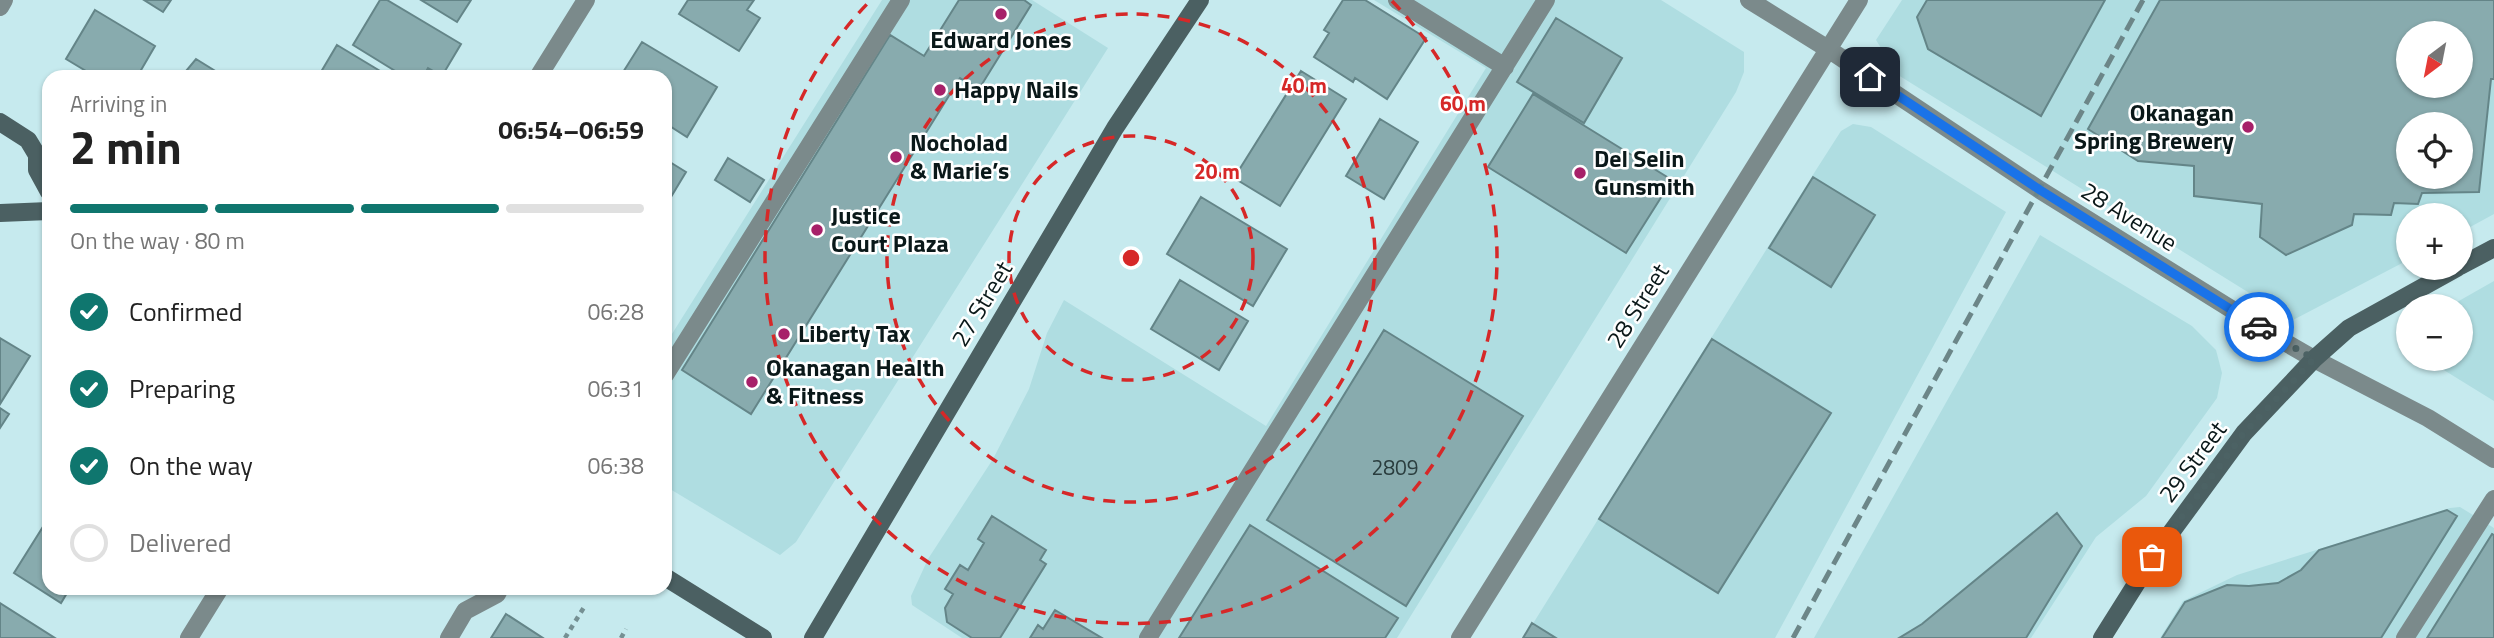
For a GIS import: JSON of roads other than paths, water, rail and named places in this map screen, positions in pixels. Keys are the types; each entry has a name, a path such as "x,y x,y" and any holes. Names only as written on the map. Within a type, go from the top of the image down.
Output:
{"street":[{"path":"0,7 4,0"},
{"path":"542,70 586,0"},
{"path":"672,364 901,0"},
{"name":"27 Street","path":"813,638 1115,128 1200,0"},
{"path":"1397,0 1505,67"},
{"path":"1148,638 1546,0"},
{"name":"28 Avenue","path":"1749,0 1828,49 2040,190 2314,359 2428,418 2494,459"},
{"name":"28 Street","path":"1460,638 1859,0"},
{"path":"0,122 28,140 37,155 37,170 42,179"},
{"path":"0,213 42,211"},
{"name":"29 Street","path":"2473,259 2494,248"},
{"name":"29 Street","path":"2102,638 2152,557 2244,433 2314,359 2349,328 2436,280"},
{"path":"2405,638 2494,499"},
{"path":"672,581 763,638"},
{"path":"188,638 216,595"},
{"path":"449,638 466,611 495,595"}],"railway":[{"path":"1793,638 2143,0"}],"place":[{"name":"Edward Jones","path":"1001,14"},
{"name":"Happy Nails","path":"940,90"},
{"name":"Okanagan Spring Brewery","path":"2248,127"},
{"name":"Nocholad & Marie’s","path":"896,157"},
{"name":"Del Selin Gunsmith","path":"1580,173"},
{"name":"Justice Court Plaza","path":"817,230"},
{"name":"Liberty Tax","path":"784,334"},
{"name":"Okanagan Health & Fitness","path":"752,382"}]}
